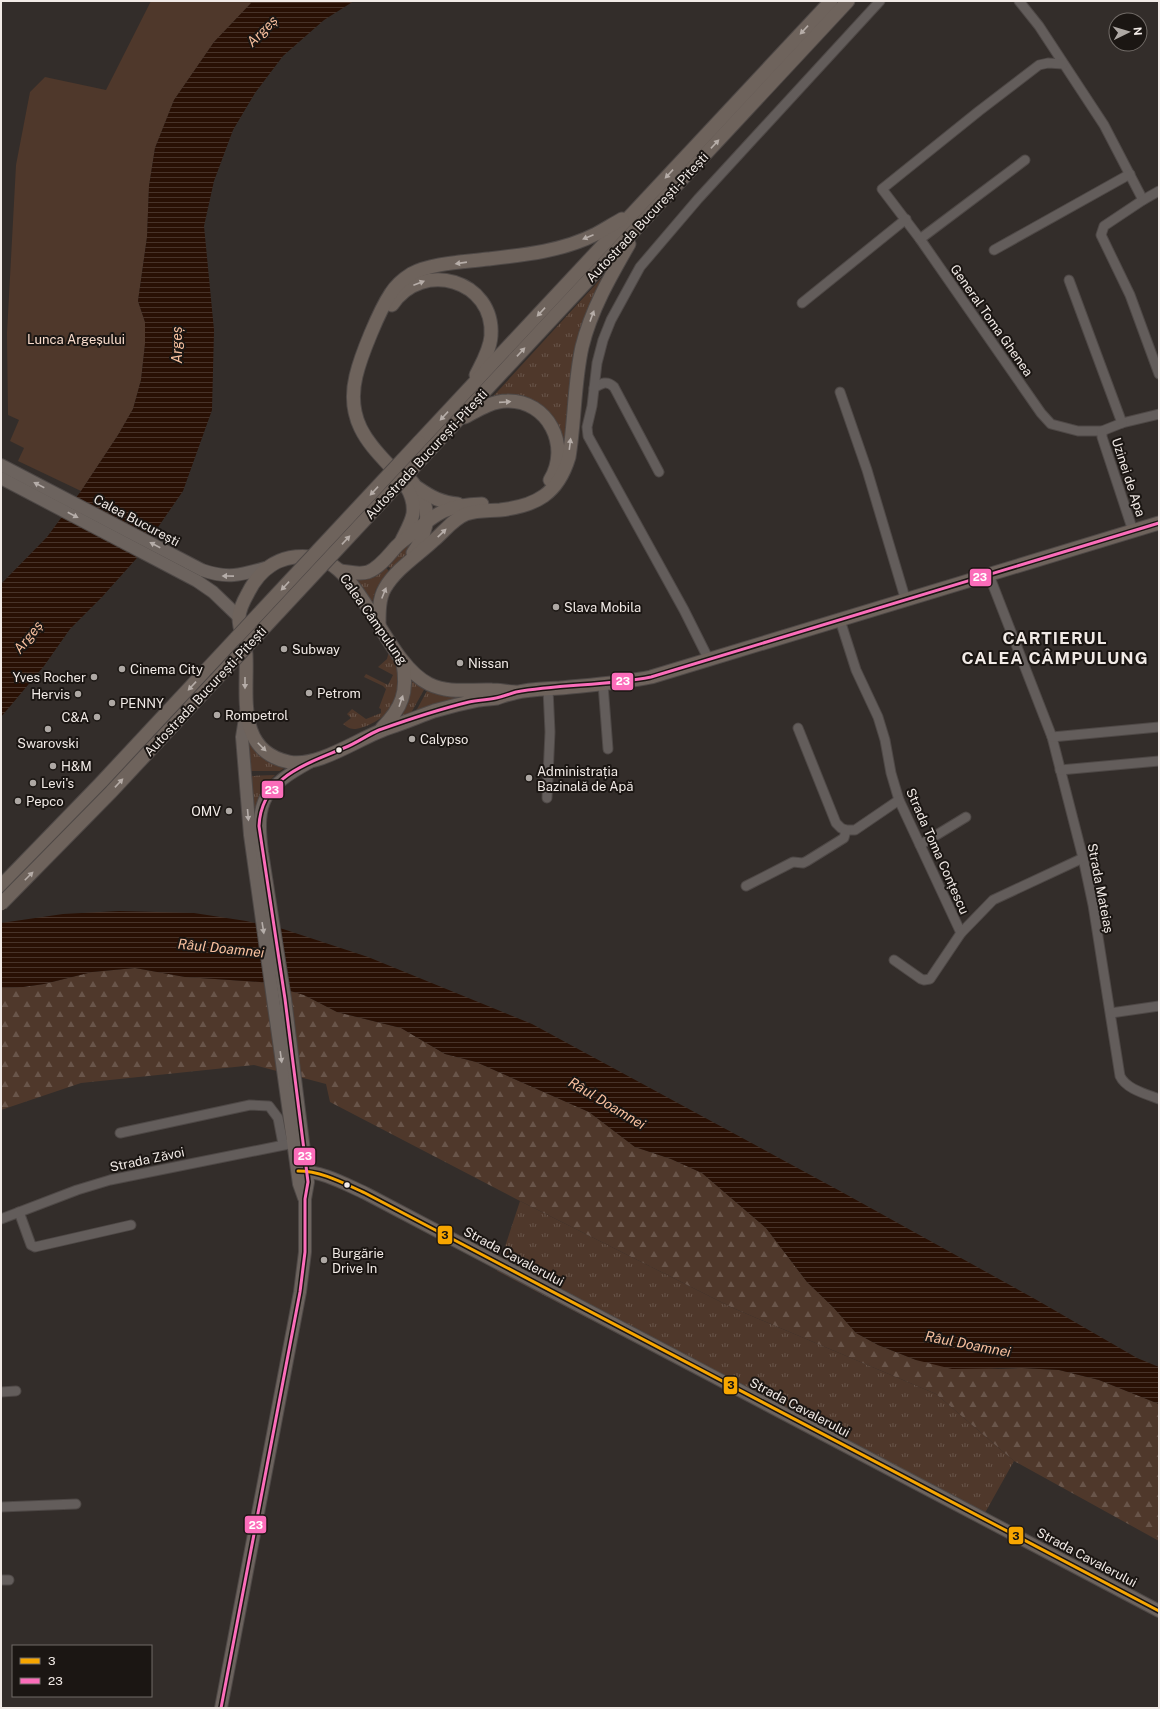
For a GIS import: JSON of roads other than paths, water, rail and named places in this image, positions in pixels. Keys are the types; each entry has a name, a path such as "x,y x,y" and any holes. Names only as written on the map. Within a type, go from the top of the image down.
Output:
{"highway":[{"name":"Autostrada București-Pitești","path":"1,904 116,786 424,447 469,389 831,1"},
{"name":"Autostrada București-Pitești","path":"1,886 424,447 456,422 848,1"},
{"path":"401,542 413,514 412,498 409,490 403,482 375,451 364,435 356,418 353,398 354,382 359,365 382,309 390,294 405,278 420,270 441,265 546,251 566,246 596,234 634,211"},
{"path":"379,624 382,595 385,588 403,568 453,523 464,515 475,512 524,506 544,496 557,483 566,468 569,457 577,376 587,331 607,283 641,223"},
{"path":"456,422 497,402 517,402 534,407 553,427 559,445 557,464 554,473 548,483 538,492 528,498 510,503 468,504 442,502 417,487 377,444 362,417 360,398 364,370 388,313 399,296 412,286 421,282 435,279 456,282 477,296 484,306 488,316 491,336 488,350 469,389"},
{"path":"403,568 420,544 424,534 426,508 417,487"},
{"path":"341,571 360,574 369,572 376,568 401,542 426,520 440,512 468,504"},
{"name":"Calea Câmpulung","path":"515,692 433,712 379,730 355,744 310,762 291,763 276,758 264,750 257,742 252,733 246,712 246,654 239,617 244,599 265,568 284,559 312,556 320,558 341,571 379,624 404,664 416,676 443,689 515,692 603,684 651,677 906,601 1159,523"},
{"path":"379,730 393,717 403,698 405,680 404,664"}],"main road":[{"name":"Calea București","path":"1,465 186,568 239,617"},
{"name":"Calea București","path":"1,478 186,568 226,576 246,574 265,568"},
{"path":"221,1708 300,1292 305,1252 305,1199 308,1182 302,1171 293,1143 294,1113 262,888 248,821 242,737 246,712"},
{"path":"262,888 259,826 264,803 270,791 276,784 289,774 310,762"},
{"name":"Strada Cavalerului","path":"302,1171 325,1175 365,1193 1159,1611"}],"street":[{"path":"709,660 684,610 588,436 587,427 597,362 611,320 640,267 698,199 880,1"},
{"path":"1019,1 1039,26 1104,125 1143,200"},
{"name":"General Toma Ghenea","path":"1063,64 1048,63 1038,66 967,120 882,188 906,219 1041,413 1051,424 1078,431 1102,431"},
{"path":"920,239 1025,160"},
{"path":"994,250 1130,174"},
{"path":"1159,191 1104,226 1101,235 1130,295 1159,374"},
{"path":"802,303 906,219"},
{"path":"1069,280 1122,423"},
{"path":"594,388 605,382 614,387 659,472"},
{"path":"840,392 867,470 906,601"},
{"path":"1102,431 1122,423 1159,414"},
{"name":"Uzinei de Apa","path":"1102,431 1102,437 1133,531"},
{"name":"Strada Mateiaș","path":"989,575 1052,737 1083,858 1093,905 1120,1076 1122,1081 1159,1099"},
{"name":"Strada Toma Conțescu","path":"840,620 856,670 878,717 899,800 961,933"},
{"path":"603,684 608,749"},
{"path":"547,798 550,732 548,689"},
{"path":"1052,737 1159,727"},
{"path":"798,728 836,822 841,828 846,830 855,830 899,800"},
{"path":"1060,770 1159,761"},
{"path":"920,845 966,817"},
{"path":"746,886 793,862 803,863 807,861 844,838 846,830"},
{"path":"894,960 921,979 930,979 961,933 993,900 1083,858"},
{"path":"1111,1013 1159,1006"},
{"path":"120,1133 262,1104 269,1106 293,1143"},
{"name":"Strada Zăvoi","path":"1,1219 110,1180 293,1143"},
{"path":"19,1212 31,1245 35,1247 131,1225"},
{"path":"1,1392 16,1391"},
{"path":"1,1507 76,1504"}],"water":[{"name":"Argeș","path":"253,1 354,1 324,20 283,56 255,93 233,130 214,181 204,226 214,330 212,410 183,491 136,559 102,597 70,629 44,666 1,717 1,584 47,537 81,491 118,435 133,409 141,380 145,344 145,322 138,301 147,237 149,186 155,148 174,100 214,42"},
{"name":"Râul Doamnei","path":"119,911 194,913 246,921 283,929 368,957 532,1024 840,1191 1035,1299 1137,1358 1159,1367 1159,1404 1099,1380 1059,1370 1022,1368 952,1369 916,1360 878,1345 856,1333 833,1307 807,1282 766,1228 702,1173 671,1159 635,1147 589,1112 476,1062 445,1054 401,1028 337,1012 304,995 260,982 185,977 135,968 92,972 44,984 1,988 1,923 63,914"}],"place":[{"name":"Slava Mobila","path":"556,607"},
{"name":"Subway","path":"284,649"},
{"name":"Nissan","path":"460,663"},
{"name":"Cinema City","path":"122,669"},
{"name":"Yves Rocher","path":"94,677"},
{"name":"Petrom","path":"309,693"},
{"name":"Hervis","path":"78,694"},
{"name":"PENNY","path":"112,703"},
{"name":"Rompetrol","path":"217,715"},
{"name":"C&A","path":"97,717"},
{"name":"Swarovski","path":"48,729"},
{"name":"Calypso","path":"412,739"},
{"name":"H&M","path":"53,766"},
{"name":"Administrația Bazinală de Apă","path":"529,778"},
{"name":"Levi's","path":"33,783"},
{"name":"Pepco","path":"18,801"},
{"name":"OMV","path":"229,811"},
{"name":"Burgărie Drive In","path":"324,1260"}],"district":[{"name":"CARTIERUL CALEA CÂMPULUNG","path":"1055,648"}],"park label":[{"name":"Lunca Argeșului","path":"76,339"}]}
